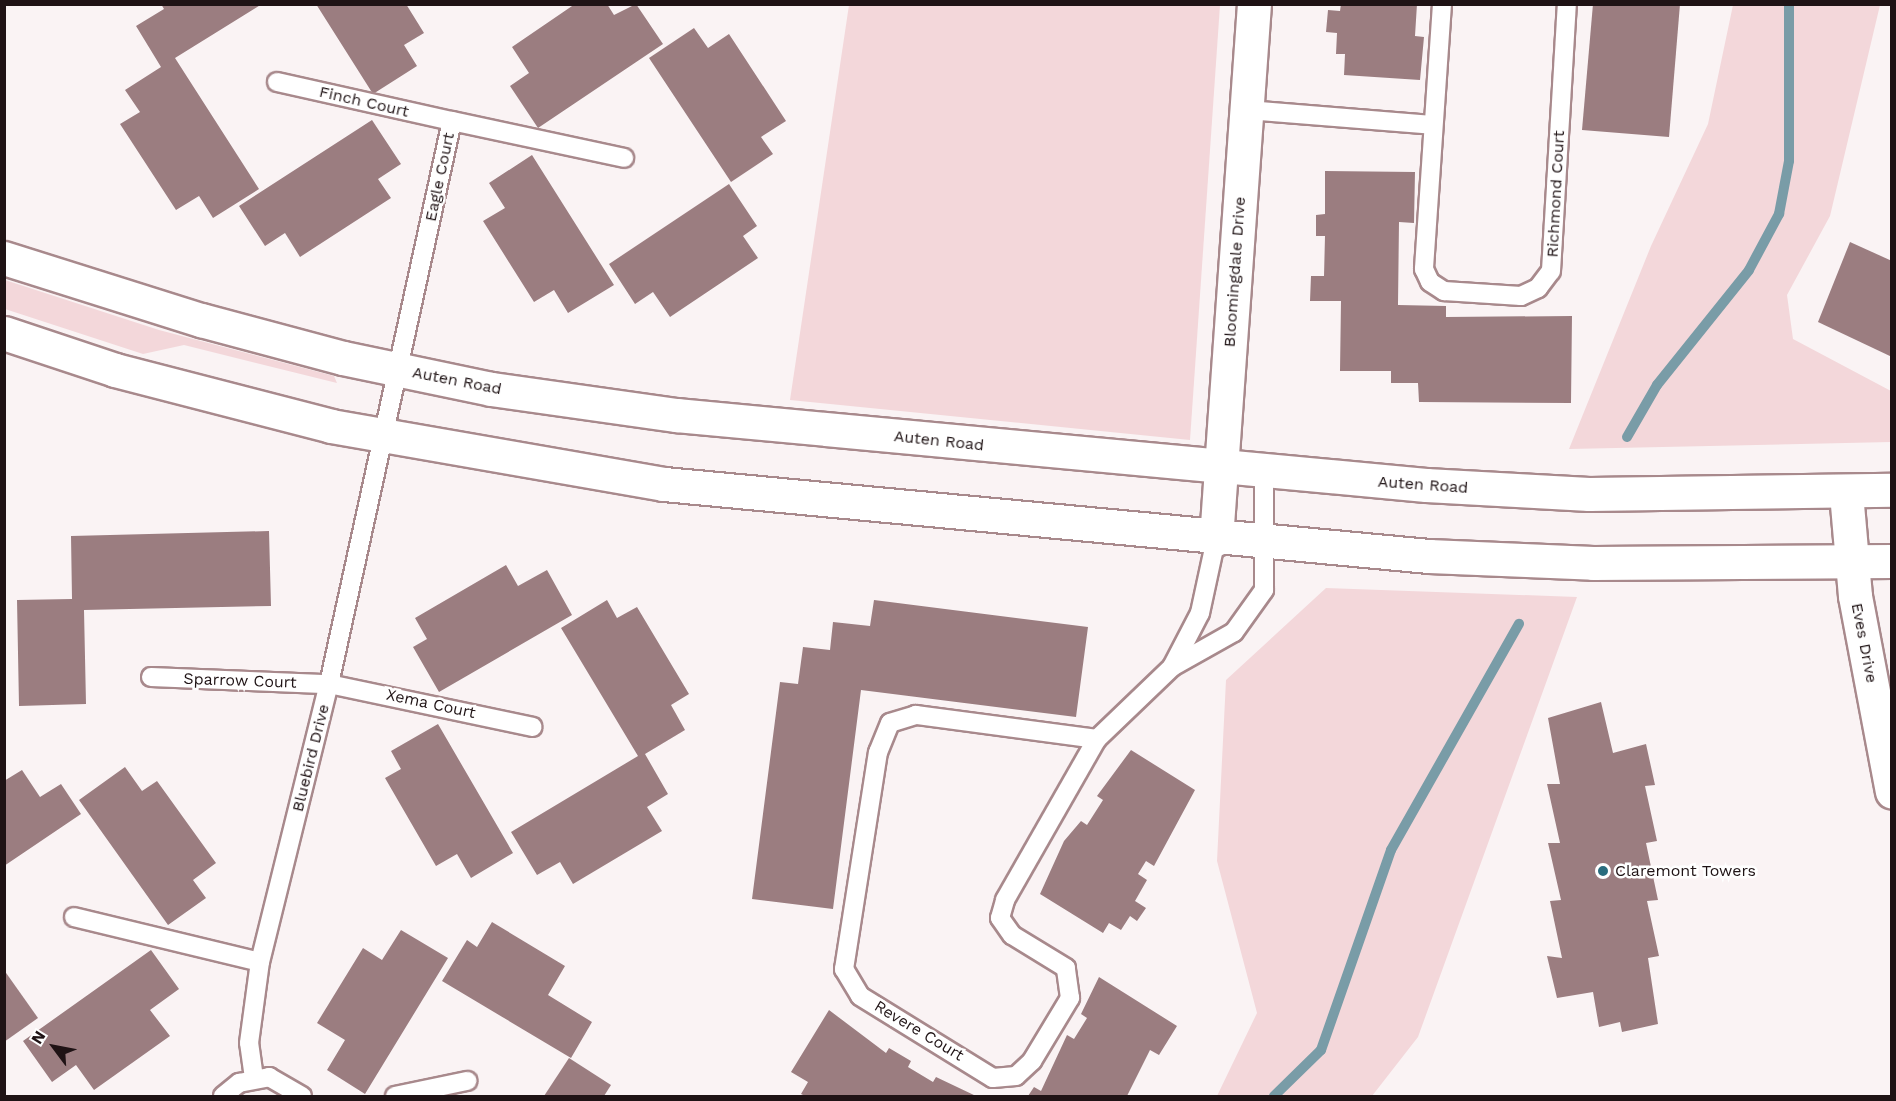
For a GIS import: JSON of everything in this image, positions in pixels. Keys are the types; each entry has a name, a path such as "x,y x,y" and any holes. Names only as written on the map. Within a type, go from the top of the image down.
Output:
{"street":[{"name":"Bloomingdale Drive","path":"1216,539 1254,4"},
{"name":"Auten Road","path":"4,258 201,320 399,369 676,415 1264,473 1589,494 1846,493 1892,490"},
{"path":"4,333 115,370 383,438 664,484 1216,539 1593,563 1892,561"},
{"name":"Eves Drive","path":"1846,493 1850,563 1892,792"}],"lane":[{"name":"Richmond Court","path":"1442,4 1424,269 1430,282 1444,291 1521,296 1538,288 1551,271 1567,4"},
{"name":"Finch Court","path":"276,82 452,121"},
{"path":"1247,110 1432,125"},
{"name":"Eagle Court","path":"383,438 452,121 624,158"},
{"name":"Bluebird Drive","path":"254,1078 249,1043 260,962 329,684 383,438"},
{"name":"Revere Court","path":"1097,740 916,715 890,723 878,752 844,969 860,996 993,1078 1016,1076 1032,1061 1070,998 1066,968 1012,935 1000,918 1097,740 1172,667 1234,632 1264,590 1264,473"},
{"name":"Revere Court","path":"1172,667 1200,613 1216,539"},
{"name":"Sparrow Court","path":"151,677 329,684"},
{"name":"Xema Court","path":"329,684 533,727"},
{"path":"74,917 260,962"},
{"path":"223,1096 254,1078 284,1081 302,1096"},
{"path":"395,1096 467,1081"}],"shaded area":[{"path":"849,5 1220,5 1190,440 790,400"},
{"path":"1733,5 1880,5 1830,216 1787,295 1793,339 1891,391 1891,442 1569,449 1651,246 1708,124"},
{"path":"5,280 159,330 334,376 337,383 184,345 143,354 5,309"},
{"path":"1326,588 1577,597 1418,1037 1372,1096 1217,1096 1257,1013 1217,861 1226,680"}],"building":[{"path":"161,4 262,4 175,58 259,189 213,218 199,196 176,210 120,124 140,112 125,90 161,67 136,26 164,9"},
{"path":"316,4 406,4 424,33 404,45 417,66 373,94"},
{"path":"575,4 607,4 614,15 636,4 663,44 538,128 510,86 529,73 512,47"},
{"path":"1341,4 1417,4 1415,36 1424,37 1420,80 1344,75 1345,54 1336,54 1337,33 1326,32 1328,10 1340,11"},
{"path":"1593,4 1680,4 1669,137 1582,130"},
{"path":"694,28 708,48 729,34 786,121 761,137 773,154 731,182 649,58"},
{"path":"372,120 401,164 378,179 391,198 300,257 285,233 265,246 239,206"},
{"path":"532,155 614,285 568,313 554,290 534,302 483,221 505,208 489,183"},
{"path":"1325,171 1415,172 1414,223 1399,222 1398,305 1446,306 1446,317 1572,316 1571,403 1419,402 1418,383 1391,383 1391,371 1340,371 1341,301 1310,301 1311,276 1324,276 1325,236 1316,236 1316,215 1325,214"},
{"path":"729,184 757,226 743,236 758,258 670,317 653,292 635,304 609,264"},
{"path":"1850,242 1892,261 1892,357 1818,322"},
{"path":"269,531 271,606 84,610 86,704 19,706 17,600 72,599 71,536"},
{"path":"506,565 518,586 547,570 572,615 439,692 413,647 427,639 415,618"},
{"path":"607,600 617,618 637,607 689,694 671,705 685,730 645,754 668,794 647,807 662,831 573,884 560,862 537,875 511,832 638,756 561,628"},
{"path":"874,600 1088,627 1076,717 861,690 833,909 752,899 780,682 798,684 803,647 830,650 833,622 870,626"},
{"name":"Claremont Towers","path":"1601,702 1613,753 1646,744 1655,785 1645,786 1657,841 1646,843 1658,900 1647,901 1659,956 1648,958 1658,1024 1622,1032 1620,1022 1599,1027 1593,992 1557,998 1547,956 1562,958 1550,901 1561,900 1548,843 1560,843 1547,784 1560,784 1548,718"},
{"path":"438,724 513,853 471,878 457,854 436,866 385,778 401,769 391,751"},
{"path":"1131,750 1195,790 1154,866 1146,861 1138,874 1147,880 1135,901 1146,908 1137,921 1130,916 1121,930 1109,923 1103,933 1040,894 1064,841 1081,821 1087,825 1103,800 1097,796"},
{"path":"125,767 142,791 157,781 216,863 193,880 206,898 168,925 79,800"},
{"path":"22,770 40,797 61,784 81,814 4,866 4,781"},
{"path":"492,922 565,966 548,995 592,1022 571,1058 442,981 467,940 477,947"},
{"path":"401,930 448,958 365,1094 327,1070 345,1040 317,1023 363,948 382,960"},
{"path":"151,950 179,989 150,1010 170,1036 94,1090 76,1065 52,1082 23,1041"},
{"path":"4,970 38,1018 4,1042"},
{"path":"1099,977 1177,1026 1159,1055 1150,1050 1127,1096 1028,1096 1034,1087 1041,1091 1067,1035 1074,1039 1087,1018 1081,1014"},
{"path":"829,1010 886,1053 889,1048 911,1061 908,1067 933,1082 936,1077 976,1096 805,1096 801,1094 808,1082 791,1072"},
{"path":"569,1058 611,1085 604,1096 544,1096"}],"waterway":[{"path":"1627,437 1657,385 1749,270 1779,214 1789,161 1789,4"},
{"path":"1274,1096 1321,1050 1391,850 1519,624"}],"place":[{"name":"Claremont Towers","path":"1603,871"}]}
